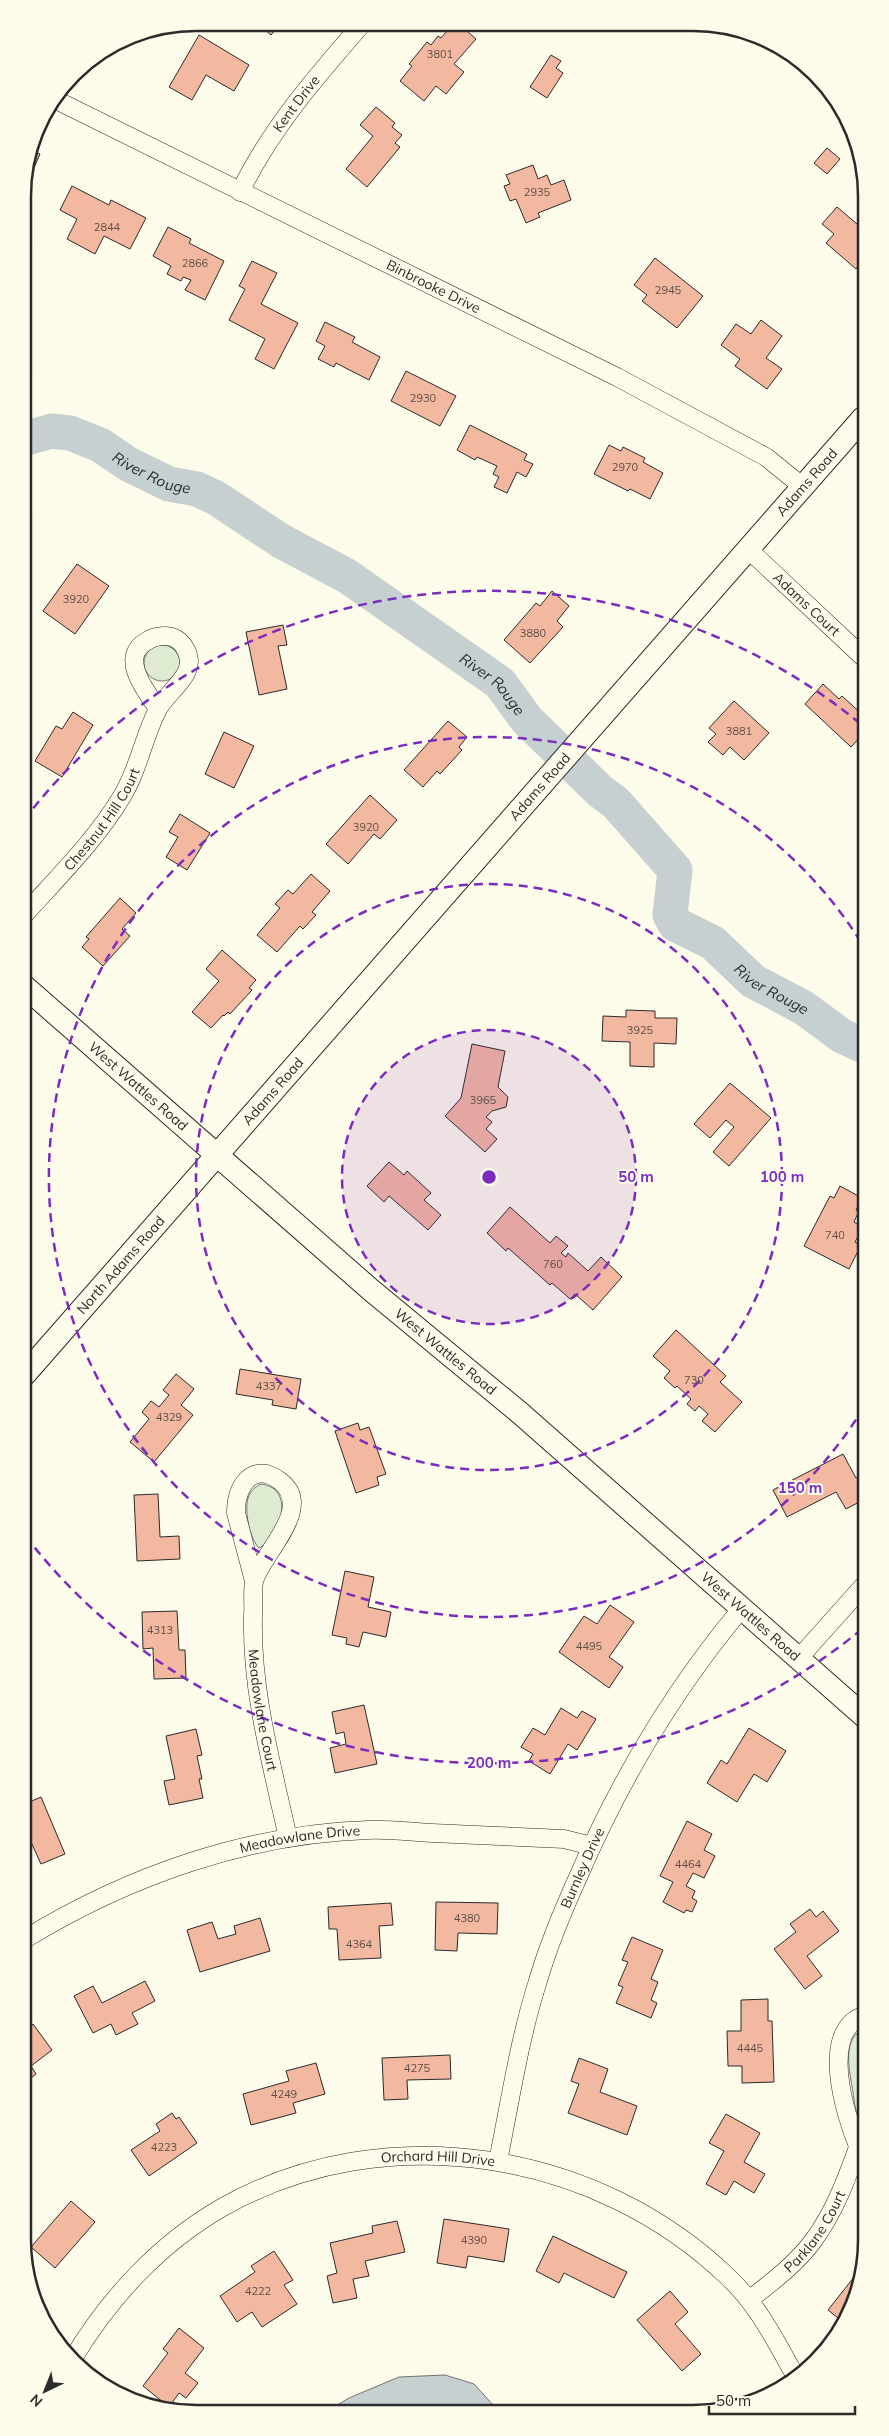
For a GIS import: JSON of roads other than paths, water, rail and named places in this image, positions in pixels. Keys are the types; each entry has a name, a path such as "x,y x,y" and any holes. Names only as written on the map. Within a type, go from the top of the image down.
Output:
{"street":[{"name":"Kent Drive","path":"240,192 256,160 283,119 356,32"},
{"name":"Binbrooke Drive","path":"61,102 660,399 766,458 803,487"},
{"name":"Adams Road","path":"216,1155 858,425"},
{"name":"Adams Court","path":"748,550 858,652"},
{"name":"Chestnut Hill Court","path":"32,906 88,842 121,798 134,773 158,709"},
{"name":"West Wattles Road","path":"32,993 371,1290 520,1413 857,1710"},
{"name":"North Adams Road","path":"31,1367 216,1155"},
{"name":"Meadowlane Court","path":"254,1581 272,1551 291,1511 292,1500 284,1484 277,1478 264,1474 256,1475 244,1482 236,1502 236,1513 254,1581 253,1623 256,1678 288,1838"},
{"path":"799,1658 857,1593"},
{"name":"Burnley Drive","path":"498,2161 536,1984 559,1921 592,1846 648,1739 704,1656 742,1608"},
{"name":"Meadowlane Drive","path":"31,1936 91,1903 139,1880 194,1862 288,1838 369,1830 564,1840 592,1846"},
{"path":"857,2019 852,2021 845,2030 840,2040 839,2053 849,2125 857,2144"},
{"name":"Parklane Court","path":"749,2300 782,2274 813,2241 842,2189 857,2149"},
{"name":"Orchard Hill Drive","path":"77,2353 98,2321 134,2276 194,2226 224,2207 306,2172 367,2160 425,2155 498,2161 528,2167 575,2181 644,2215 704,2256 730,2278 749,2300 793,2371"}],"waterway":[{"name":"River Rouge","path":"32,437 52,431 70,433 100,445 128,464 169,484 197,489 216,498 281,541 347,576 500,683 527,720 600,791 616,803 675,870 670,915 675,924 713,943 753,981 804,1008 842,1036 858,1043"}]}
